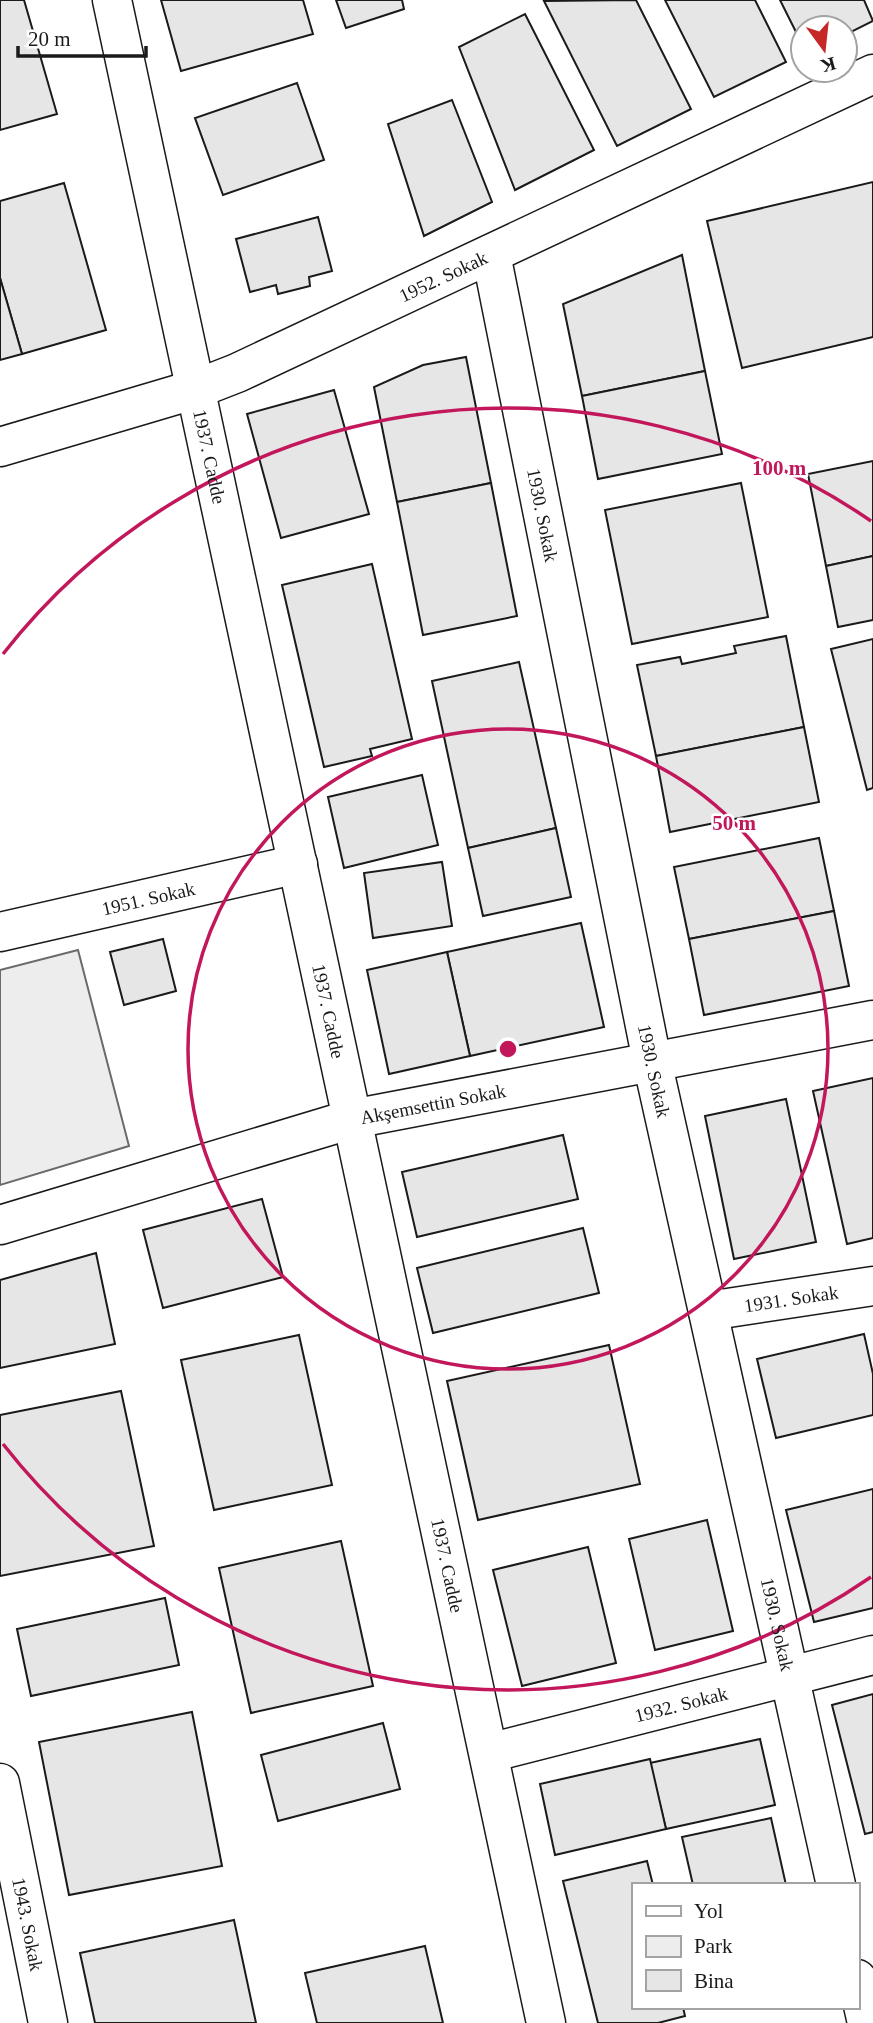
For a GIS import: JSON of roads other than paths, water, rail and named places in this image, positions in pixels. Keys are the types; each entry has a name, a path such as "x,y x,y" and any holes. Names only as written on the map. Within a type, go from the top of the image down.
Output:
{"street":[{"name":"1937. Cadde","path":"112,0 546,2023"},
{"name":"1952. Sokak","path":"0,447 196,389 237,373 873,75"},
{"name":"1930. Sokak","path":"491,254 652,1061 836,1883"},
{"name":"1951. Sokak","path":"0,932 298,864"},
{"name":"Akşemsettin Sokak","path":"0,1225 352,1119 873,1020"},
{"name":"1931. Sokak","path":"708,1311 873,1286"},
{"name":"1932. Sokak","path":"489,1753 873,1655"},
{"name":"1943. Sokak","path":"0,1783 48,2023"},
{"path":"859,1988 867,2023"}]}
